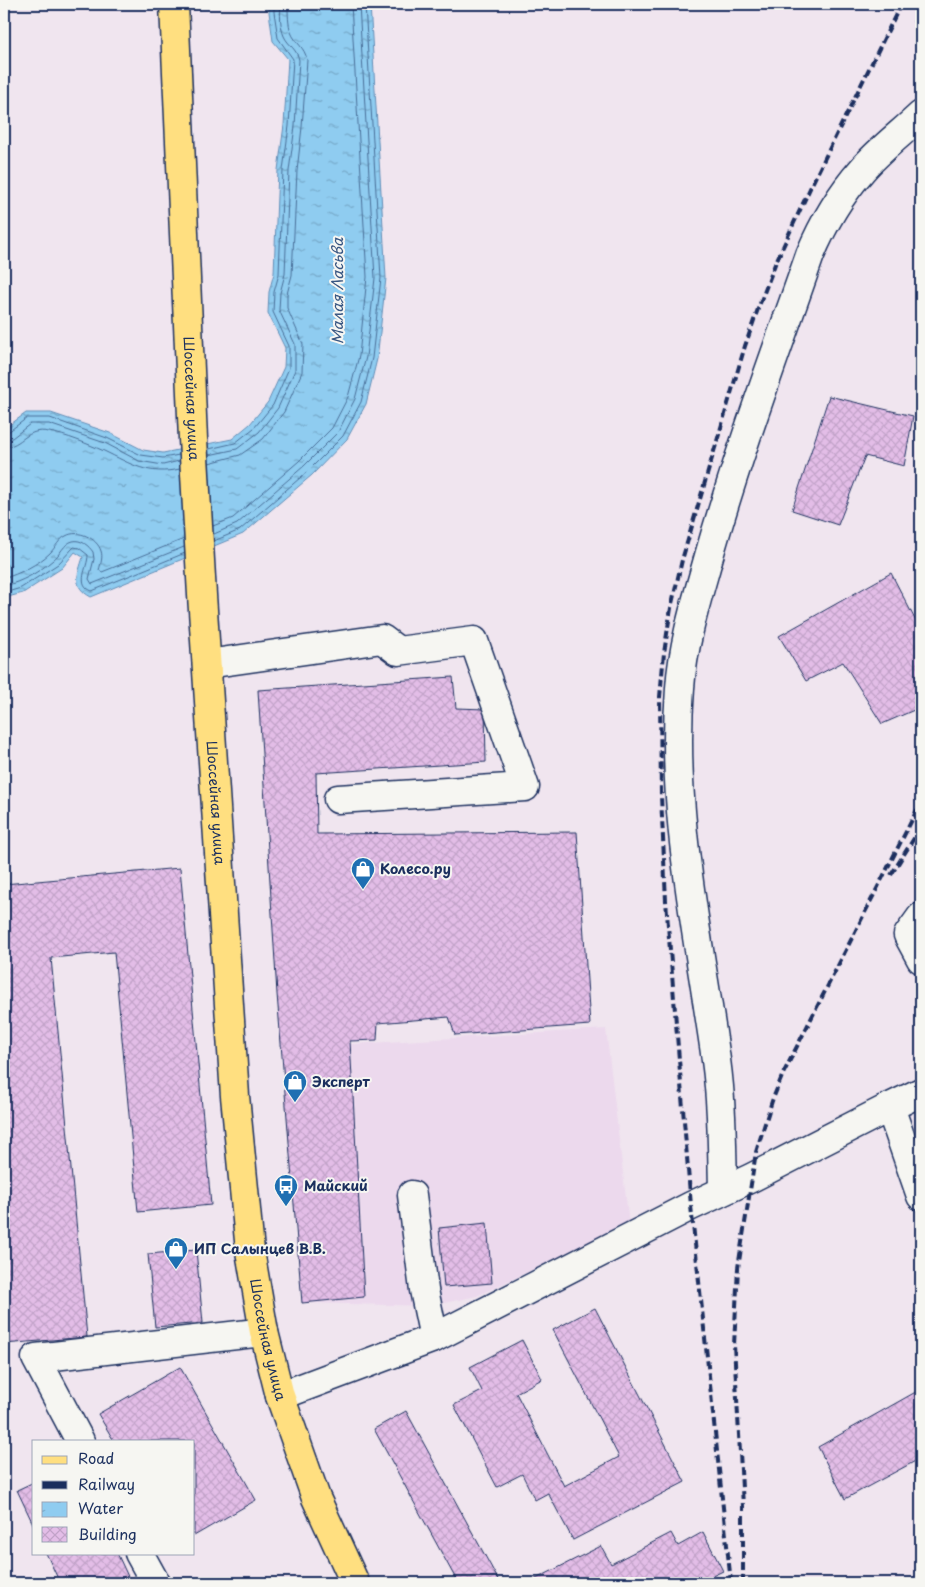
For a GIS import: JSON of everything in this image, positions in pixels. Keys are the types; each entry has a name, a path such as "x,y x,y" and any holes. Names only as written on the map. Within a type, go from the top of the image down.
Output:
{"main road":[{"name":"Шоссейная улица","path":"174,4 193,439 202,594 235,1096 250,1251 264,1332 280,1396 316,1498 355,1583"}],"lane":[{"path":"723,1190 720,1100 716,1062 690,894 678,784 680,687 689,629 722,509 810,255 821,229 841,196 857,175 921,116"},
{"path":"207,664 382,639 398,651 474,641 526,787 338,799"},
{"path":"921,917 908,935 921,959"},
{"path":"280,1396 434,1338 723,1190 751,1178 921,1092"},
{"path":"890,1107 921,1196"},
{"path":"412,1195 424,1290 434,1338"},
{"path":"79,1440 36,1358 264,1332"},
{"path":"140,1554 155,1582"}],"shaded area":[{"path":"606,1029 629,1224 477,1296 430,1306 306,1303 287,1048"}],"water":[{"name":"Малая Ласьва","path":"270,4 370,4 386,278 377,359 366,404 347,439 312,475 243,534 91,597 78,584 78,575 83,557 75,552 62,568 23,593 4,598 4,429 26,413 51,413 110,433 143,450 163,453 232,439 250,424 268,402 284,367 285,348 268,313 269,292 274,273 278,170 284,125 288,59 273,41 269,12"}],"building":[{"path":"921,4 921,26 913,22"},
{"path":"829,396 913,416 904,466 865,456 838,525 792,510"},
{"path":"891,573 921,631 921,707 882,724 843,662 806,681 779,636"},
{"path":"453,677 456,708 485,709 486,762 316,773 317,834 577,832 590,1025 455,1035 449,1017 378,1023 377,1040 350,1041 364,1297 302,1303 277,994 258,690"},
{"path":"180,868 211,1205 138,1212 114,952 51,958 87,1337 4,1344 4,884"},
{"path":"487,1223 492,1283 444,1287 439,1228"},
{"path":"196,1250 203,1323 155,1327 148,1254"},
{"path":"595,1308 685,1482 573,1540 548,1493 535,1500 522,1474 497,1487 454,1405 482,1391 470,1367 522,1340 542,1379 516,1393 564,1486 619,1457 553,1330"},
{"path":"180,1367 256,1500 195,1535 195,1440 113,1440 98,1414"},
{"path":"921,1389 921,1458 845,1499 818,1447"},
{"path":"406,1411 500,1583 458,1583 374,1429"},
{"path":"32,1483 32,1522 17,1490"},
{"path":"703,1532 723,1571 698,1583 528,1583 601,1546 611,1564 671,1533 678,1546"},
{"path":"46,1554 117,1554 131,1583 60,1583"}],"railway":[{"path":"731,1583 691,1206 666,901 661,796 660,697 664,653 671,608 682,560 745,346 759,306 775,264 812,184 901,4"},
{"path":"743,1583 743,1506 734,1345 738,1268 756,1152 772,1101 783,1074 921,802"},
{"path":"891,875 921,827"}],"place":[{"name":"Колесо.ру","path":"363,890"},
{"name":"Эксперт","path":"295,1103"},
{"name":"Майский","path":"286,1207"},
{"name":"ИП Салынцев В.В.","path":"176,1270"}]}
